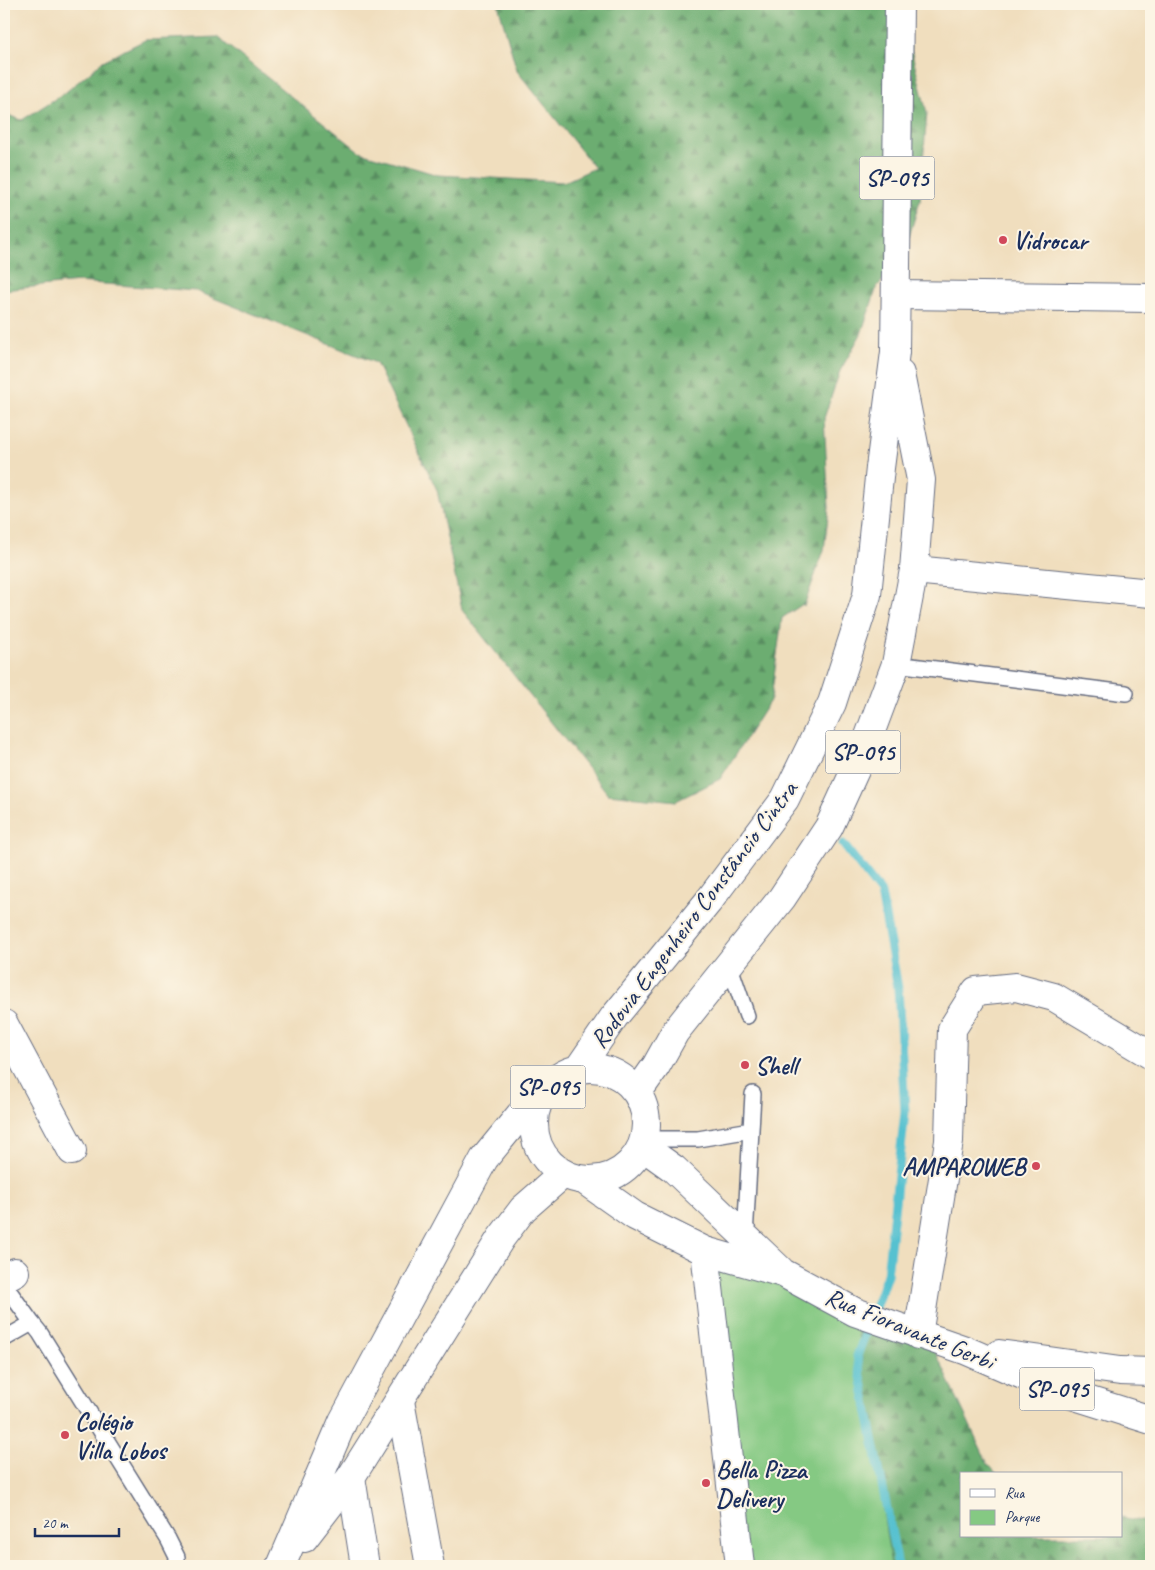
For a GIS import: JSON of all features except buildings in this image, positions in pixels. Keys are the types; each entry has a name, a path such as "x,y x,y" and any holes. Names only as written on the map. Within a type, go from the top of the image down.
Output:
{"main road":[{"name":"Rodovia Engenheiro Constâncio Cintra","path":"579,1068 614,1016 708,902 785,798 832,703 867,595 880,468 896,352 899,4"},
{"path":"896,295 1151,298"},
{"name":"Rodovia Engenheiro Constâncio Cintra","path":"637,1093 656,1066 675,1032 782,898 829,827 862,755 896,664 914,570 921,480 896,352"},
{"path":"914,570 1151,593"},
{"path":"908,1331 949,1141 952,1029 976,991 1016,986 1054,997 1151,1055"},
{"path":"4,1024 72,1151"},
{"name":"SP-095","path":"574,1177 541,1154 533,1125 540,1096 559,1076 579,1068 601,1068 622,1077 637,1093 646,1119 642,1143"},
{"path":"282,1566 343,1421 484,1159 520,1115 540,1096"},
{"path":"282,1566 350,1477 400,1401 501,1238 523,1209 574,1177 602,1179 618,1173 632,1161 642,1143"},
{"name":"Rua Fioravante Gerbi","path":"642,1143 674,1169 783,1273"},
{"name":"Rua Fioravante Gerbi","path":"574,1177 635,1216 705,1251 783,1273 855,1312 965,1350 1062,1392 1151,1420"},
{"path":"705,1251 740,1566"},
{"name":"SP-095","path":"965,1350 1120,1371 1151,1372"},
{"path":"400,1401 430,1566"},
{"path":"343,1421 365,1566"}],"lane":[{"path":"896,664 1126,693"},
{"path":"729,964 747,1016"},
{"path":"745,1238 753,1094"},
{"path":"642,1143 698,1139 751,1130"},
{"path":"7,1278 32,1323 168,1539 177,1557 177,1566"},
{"path":"4,1339 32,1323"}],"green space":[{"path":"498,4 887,4 906,30 927,113 920,200 903,257 877,287 861,334 840,371 824,418 829,508 824,550 804,606 803,604 782,618 771,699 720,779 676,801 608,794 462,610 437,490 376,363 196,291 78,282 4,290 4,114 22,120 66,92 103,61 145,40 217,37 360,152 438,175 564,182 595,168 517,71"},
{"path":"707,1252 855,1313 891,1566 742,1566"},
{"path":"850,1308 930,1340 988,1464 995,1472 960,1472 960,1538 1122,1538 1122,1517 1151,1523 1151,1566 831,1566"}],"waterway":[{"path":"843,844 881,893 898,988 905,1112 887,1275 857,1356 898,1566"}],"place":[{"name":"Vidrocar","path":"1003,240"},
{"name":"Shell","path":"745,1065"},
{"name":"AMPAROWEB","path":"1036,1166"},
{"name":"Colégio Villa Lobos","path":"65,1435"},
{"name":"Bella Pizza Delivery","path":"706,1483"}]}
